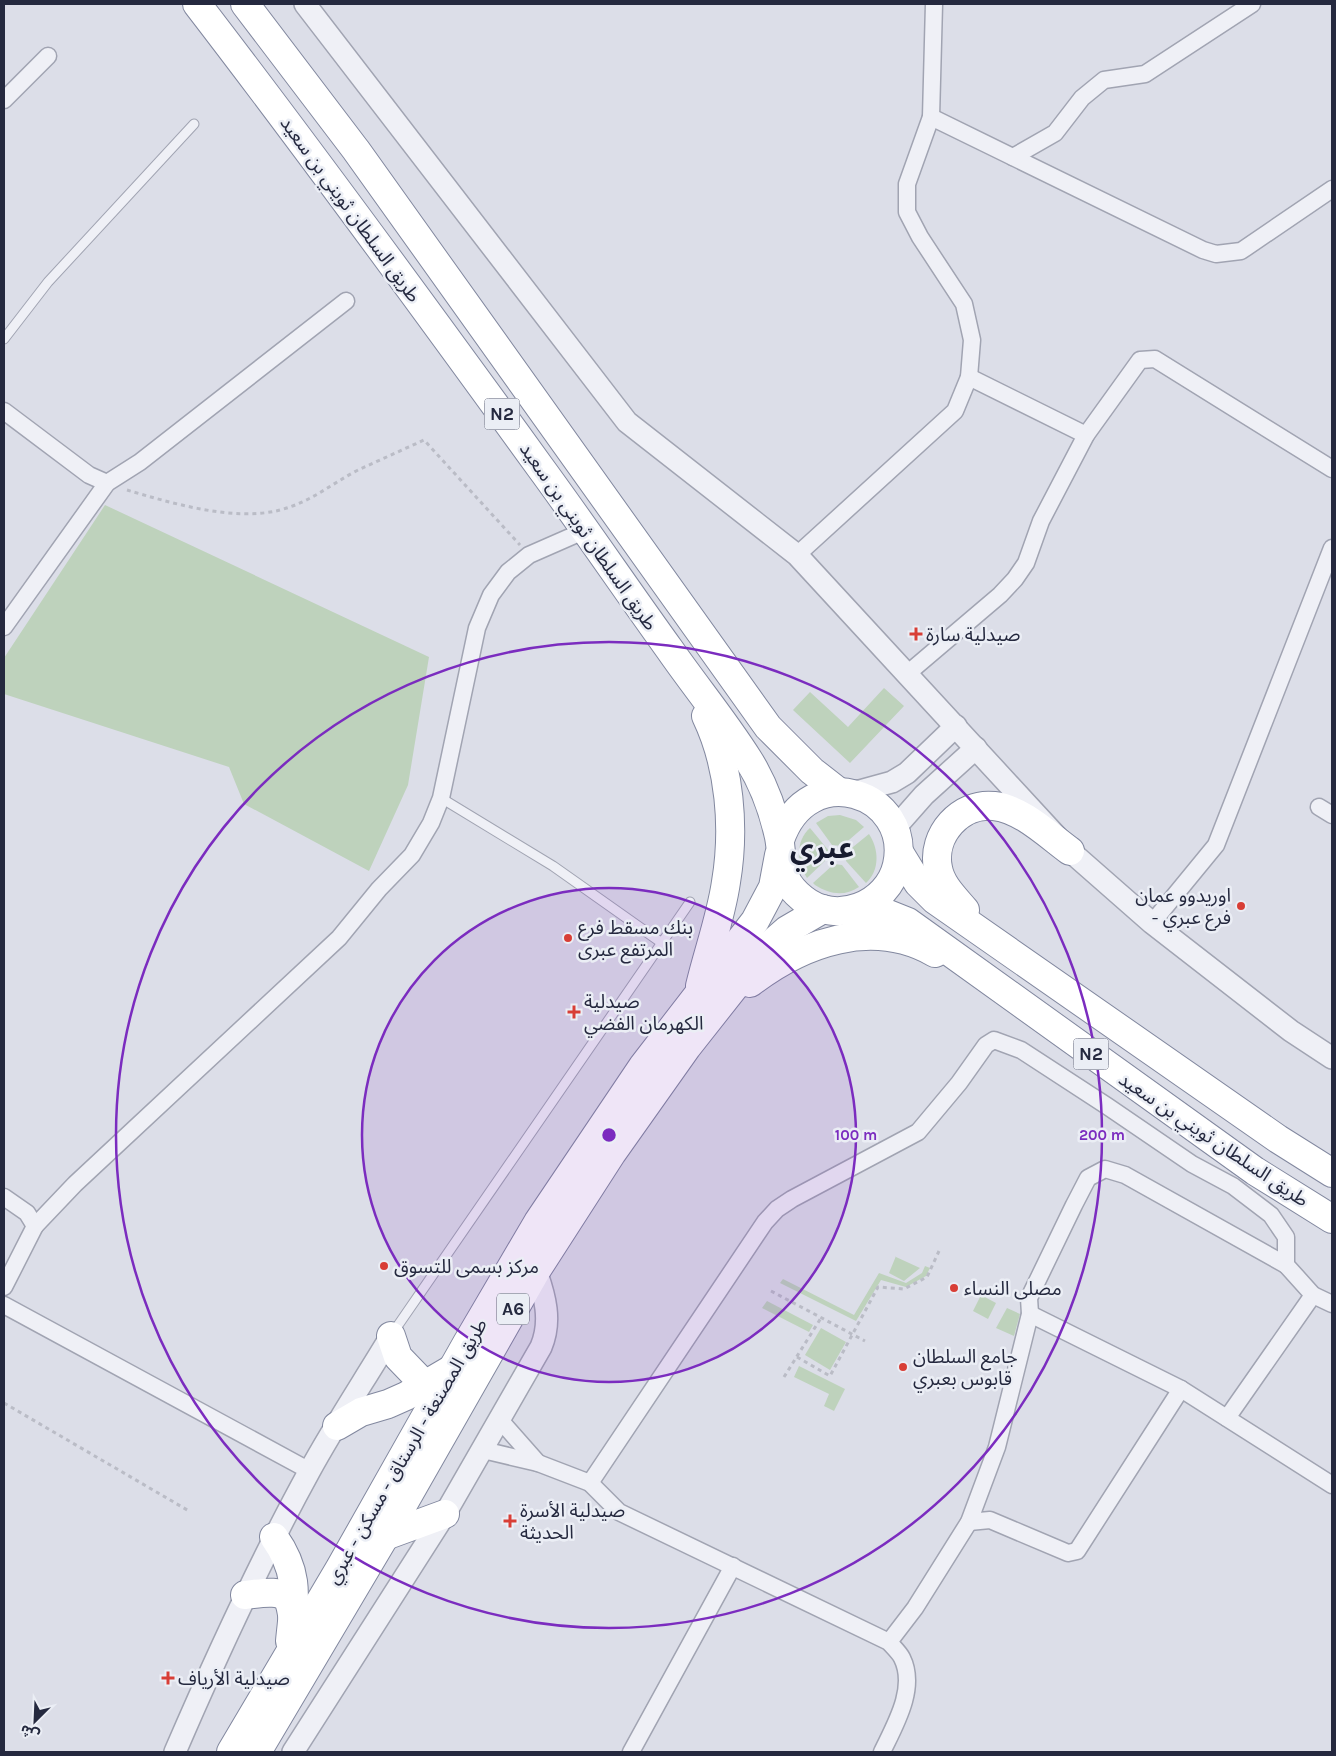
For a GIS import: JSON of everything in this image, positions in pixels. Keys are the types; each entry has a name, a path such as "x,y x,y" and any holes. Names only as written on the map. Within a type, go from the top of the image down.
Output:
{"highway":[{"name":"طريق السلطان ثويني بن سعيد","path":"196,4 304,144 586,530 749,761 769,804 779,847"},
{"name":"طريق السلطان ثويني بن سعيد","path":"245,4 362,158 768,728 812,771 846,793"},
{"path":"669,649 712,730 727,793 729,843 726,883 705,1005"},
{"name":"N2","path":"846,793 878,806 896,840"},
{"path":"779,847 785,824 794,811 807,800 822,794 846,793"},
{"path":"992,941 943,883 938,868 937,852 941,838 950,824 962,814 977,807 993,806 1009,809 1070,851"},
{"name":"طريق السلطان ثويني بن سعيد","path":"896,840 918,883 935,900 1278,1138 1332,1172"},
{"path":"833,910 858,908 871,902 883,892 892,880 897,866 896,840"},
{"name":"N2","path":"779,847 782,872 792,888 806,902 833,910"},
{"name":"طريق المصنعة - الرستاق - مسكن - عبري","path":"257,1752 385,1536 536,1271 705,1005 762,908 773,887 779,847"},
{"name":"طريق السلطان ثويني بن سعيد","path":"833,910 883,912 908,922 1255,1172 1332,1218"},
{"name":"طريق المصنعة - الرستاق - مسكن - عبري","path":"231,1752 538,1222 643,1066 773,940 799,922 833,910"},
{"path":"705,1005 756,978 791,955 826,941 849,938 891,938 930,950 1011,996"},
{"path":"391,1336 398,1357 425,1385"},
{"path":"336,1426 360,1412 393,1402 453,1368"},
{"path":"385,1536 445,1514"},
{"path":"274,1538 286,1555 296,1598 289,1653"},
{"path":"245,1595 269,1593 287,1598 290,1602 293,1620"}],"street":[{"path":"305,4 627,422 797,555 1070,851 1152,923 1291,1031 1332,1058"},
{"path":"797,555 955,410 968,377 972,340 964,304 920,237 907,212 907,184 931,117 934,4"},
{"path":"1013,157 1055,133 1082,98 1104,80 1145,74 1252,4"},
{"path":"7,90 48,56"},
{"path":"931,117 1203,250 1216,254 1241,251 1332,189"},
{"path":"4,626 107,483 140,462 346,301"},
{"path":"907,674 1000,595 1015,579 1026,563 1041,521 1086,435 1140,360 1154,358 1332,469"},
{"path":"968,377 1086,435"},
{"path":"4,411 89,475 107,483"},
{"path":"4,1287 35,1226 76,1184 339,938 379,890 412,855 431,823 441,798 477,628 484,609 499,583 508,572 529,555 586,530"},
{"path":"1152,923 1216,845 1332,548"},
{"path":"846,793 892,782 907,772 956,726"},
{"path":"896,840 924,795 976,748"},
{"path":"590,1483 765,1222 777,1209 792,1199 918,1132 959,1083 986,1045 994,1040 1021,1050 1192,1164 1233,1186 1271,1215 1286,1237 1286,1265"},
{"path":"889,1642 915,1608 969,1522 997,1448 1030,1314 1029,1298 1088,1178 1105,1168 1133,1179 1286,1265 1313,1295 1332,1304"},
{"path":"4,1197 27,1213 35,1226"},
{"path":"293,1752 445,1514 541,1348 546,1333 546,1304 536,1271"},
{"path":"1227,1418 1313,1295"},
{"path":"4,1305 310,1471"},
{"path":"1030,1314 1181,1389 1332,1485"},
{"path":"175,1752 245,1595 274,1538 336,1426 391,1336"},
{"path":"969,1522 990,1520 1068,1553 1077,1551 1181,1389"},
{"path":"500,1420 538,1463"},
{"path":"482,1450 538,1463 590,1483 619,1512 889,1642 902,1658 907,1674 906,1693 899,1718 882,1752"},
{"path":"631,1752 733,1566"}],"lane":[{"path":"4,339 48,282 194,124"},
{"path":"441,798 553,866 662,943"},
{"path":"391,1336 690,902"}],"path":[{"path":"107,483 192,509 258,513 278,511 321,494 357,471 424,440 529,555"},
{"path":"797,1357 830,1376 878,1287 904,1289 927,1277 939,1251"},
{"path":"771,1291 865,1341"},
{"path":"784,1377 821,1318"},
{"path":"4,1403 189,1511"}],"green space":[{"path":"105,505 429,657 408,785 369,871 244,804 229,767 4,694 4,658"},
{"path":"884,688 904,706 850,763 793,710 810,692 848,727"},
{"path":"840,815 856,820 864,827 842,846 832,845 816,823 828,816"},
{"path":"810,828 829,851 828,858 807,878 801,866 799,852 802,839"},
{"path":"869,834 875,846 876,866 871,878 866,883 846,861 848,851"},
{"path":"834,864 842,865 859,887 848,892 837,893 826,891 813,883"},
{"path":"896,1256 920,1268 904,1281 889,1273"},
{"path":"925,1266 930,1268 926,1276 906,1287 881,1280 856,1321 780,1283 783,1279 854,1315 879,1273 906,1283 922,1273"},
{"path":"981,1295 996,1303 988,1319 973,1311"},
{"path":"767,1301 813,1325 809,1332 762,1308"},
{"path":"1007,1308 1020,1314 1014,1336 996,1328"},
{"path":"821,1328 846,1342 830,1370 805,1355"},
{"path":"799,1366 845,1389 834,1411 824,1406 829,1394 794,1377"}],"place":[{"name":"صيدلية سارة","path":"916,634"},
{"name":"اوريدوو عمان - فرع عبري","path":"1241,906"},
{"name":"بنك مسقط فرع المرتفع عبرى","path":"568,938"},
{"name":"صيدلية الكهرمان الفضي","path":"574,1012"},
{"name":"مركز بسمى للتسوق","path":"384,1266"},
{"name":"مصلى النساء","path":"954,1288"},
{"name":"جامع السلطان قابوس بعبري","path":"903,1367"},
{"name":"صيدلية الأسرة الحديثة","path":"510,1521"},
{"name":"صيدلية الأرياف","path":"168,1678"}],"district":[{"name":"عبري","path":"822,848"}]}
